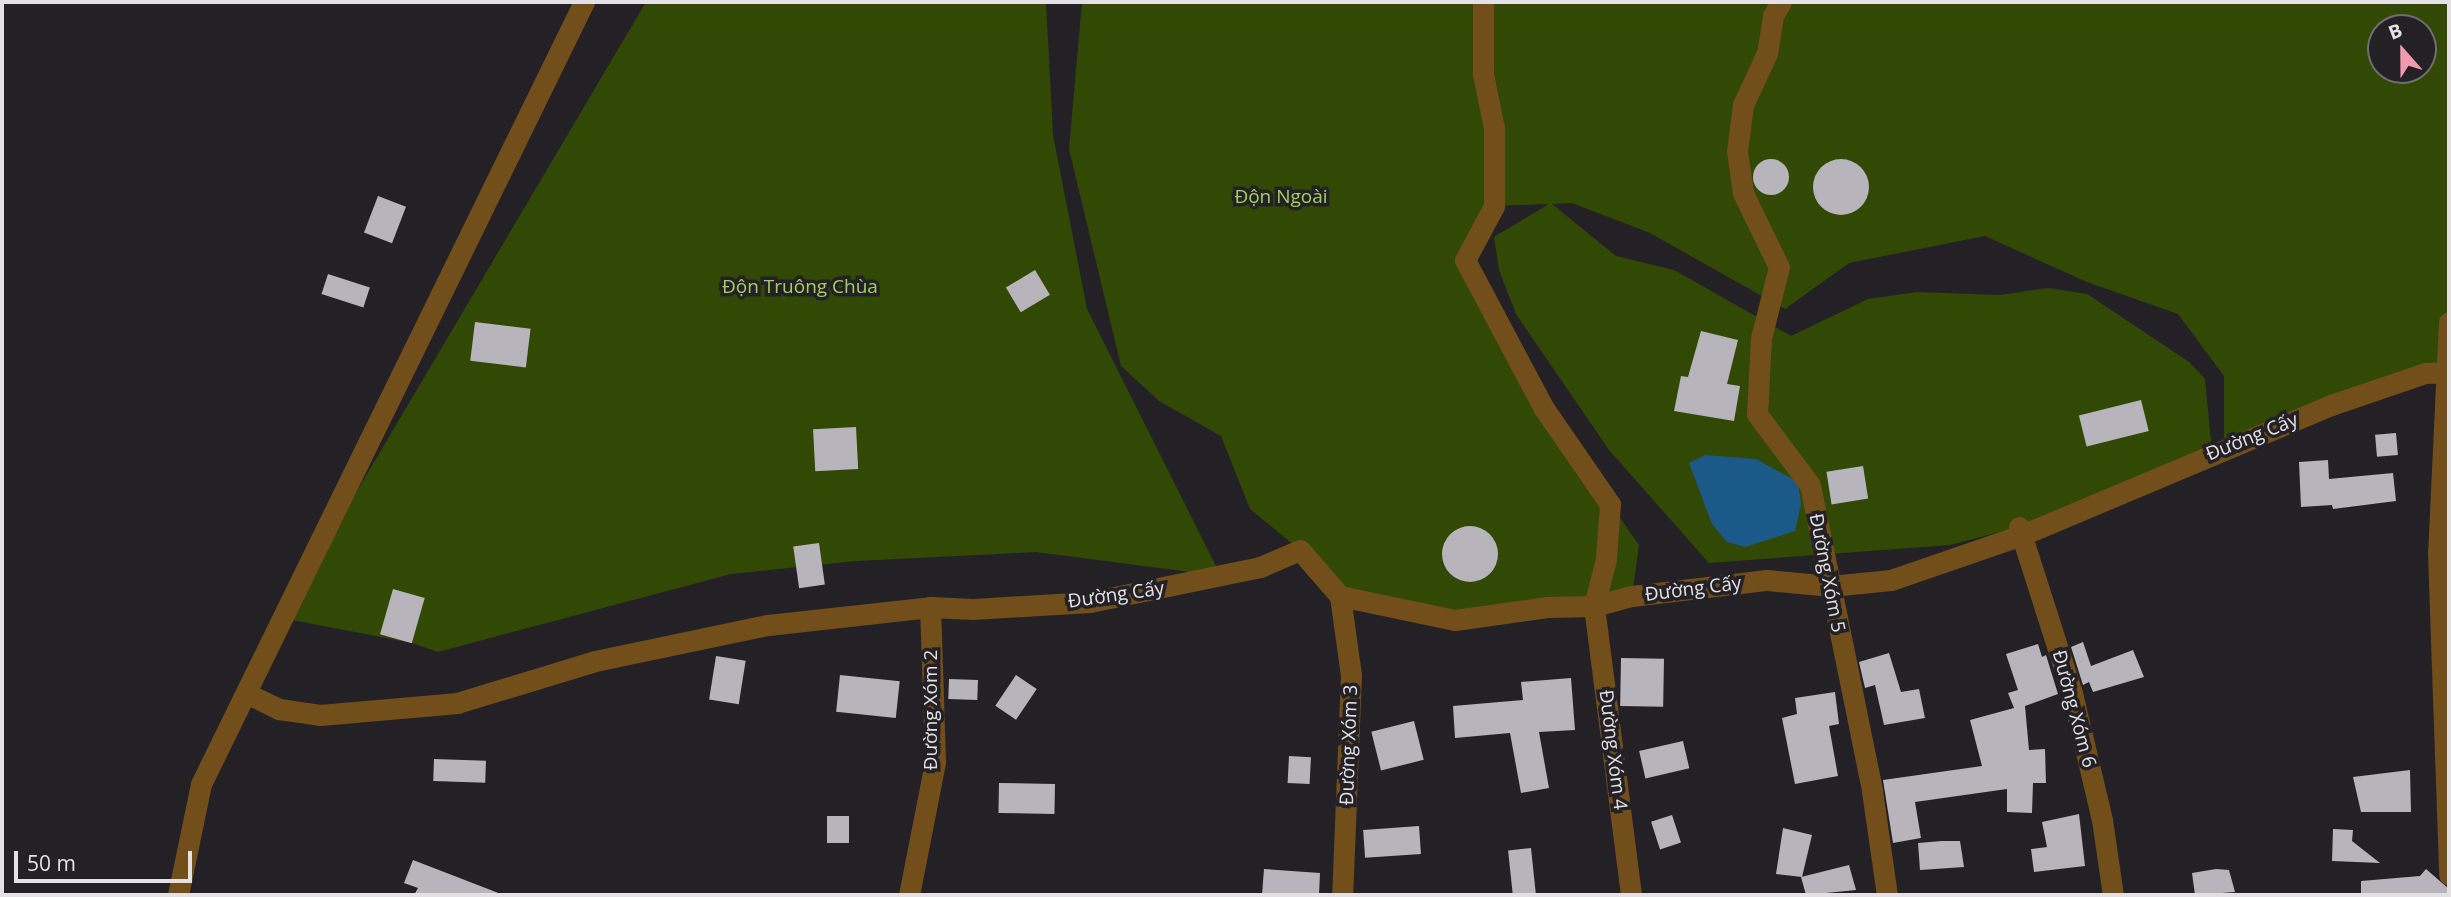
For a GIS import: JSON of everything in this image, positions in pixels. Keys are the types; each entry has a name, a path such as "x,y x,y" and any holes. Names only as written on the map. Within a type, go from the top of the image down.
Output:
{"street":[{"path":"178,895 201,784 584,2"},
{"path":"1483,2 1483,74 1494,128 1494,206 1465,260 1543,407 1610,503 1606,559 1594,606"},
{"name":"Đường Xóm 5","path":"1781,2 1773,16 1767,52 1743,105 1737,151 1743,192 1779,267 1761,338 1757,415 1810,485 1872,791 1887,895"},
{"path":"2449,321 2438,553 2449,875"},
{"name":"Đường Cấy","path":"930,607 973,609 1137,595 1260,567 1300,550 1340,596 1455,620 1547,607 1594,606 1632,596 1766,580 1831,586 1891,580 2021,531 2331,405 2425,373 2447,372"},
{"name":"Đường Xóm 6","path":"2021,531 2072,693 2102,820 2113,895"},
{"name":"Đường Xóm 3","path":"1340,596 1351,675 1342,895"},
{"name":"Đường Xóm 4","path":"1594,606 1631,895"},
{"path":"246,693 279,709 320,715 457,703 595,661 768,625 930,607"},
{"name":"Đường Xóm 2","path":"909,895 934,762 930,607"}],"green space":[{"name":"Độn Truông Chùa","path":"646,2 1046,2 1053,135 1087,309 1221,576 1036,552 856,561 731,574 438,652 412,643 282,618"},
{"name":"Độn Ngoài","path":"1082,2 2449,2 2449,371 2224,449 2224,376 2178,314 2087,282 1985,236 1849,263 1785,309 1650,233 1572,203 1552,204 1616,256 1674,270 1791,336 1868,299 1917,292 2000,295 2048,288 2087,294 2189,362 2205,379 2212,451 2080,511 1950,545 1709,563 1609,450 1516,314 1499,270 1494,237 1549,204 1494,206 1466,260 1543,407 1639,545 1632,596 1455,620 1340,596 1300,550 1250,509 1221,436 1159,401 1121,366 1069,149"}],"water":[{"path":"1705,455 1756,459 1798,482 1801,504 1795,531 1745,547 1727,542 1712,524 1689,463"}],"building":[{"path":"1771,159 1784,164 1789,177 1784,190 1771,195 1758,190 1753,177 1758,164"},
{"path":"1841,159 1856,164 1864,172 1869,187 1864,202 1856,210 1841,215 1826,210 1818,202 1813,187 1818,172 1826,164"},
{"path":"378,196 406,207 392,243 364,232"},
{"path":"1035,270 1050,295 1021,312 1006,288"},
{"path":"328,274 370,288 363,308 322,294"},
{"path":"475,322 531,329 526,368 470,361"},
{"path":"1701,331 1738,340 1727,384 1740,386 1734,421 1674,411 1681,376 1688,377"},
{"path":"2141,400 2149,431 2087,447 2079,415"},
{"path":"856,427 858,469 815,471 813,429"},
{"path":"2396,433 2398,455 2377,457 2375,435"},
{"path":"2328,460 2329,479 2393,473 2396,501 2333,509 2332,505 2301,507 2299,462"},
{"path":"1863,466 1868,499 1832,504 1826,472"},
{"path":"1470,526 1481,528 1490,534 1496,543 1496,565 1490,574 1481,580 1470,582 1459,580 1450,574 1444,565 1442,554 1444,543 1450,534 1459,528"},
{"path":"819,543 825,585 799,588 793,547"},
{"path":"393,589 425,598 412,643 380,634"},
{"path":"2083,642 2091,666 2133,650 2144,677 2093,692 2089,682 2083,685 2071,647"},
{"path":"2038,644 2042,657 2046,655 2058,694 2025,706 2029,750 2045,749 2046,783 2033,783 2032,813 2007,812 2007,789 1915,802 1921,838 1893,843 1883,780 1982,766 1970,720 2014,708 2008,693 2018,690 2006,654"},
{"path":"1889,653 1901,692 1919,689 1925,718 1884,725 1875,685 1865,688 1859,662"},
{"path":"716,656 746,661 739,704 709,699"},
{"path":"1621,658 1664,659 1663,707 1620,706"},
{"path":"840,675 900,681 896,718 836,712"},
{"path":"1016,675 1037,689 1016,720 995,706"},
{"path":"1571,678 1575,730 1539,732 1549,788 1521,793 1510,733 1455,738 1453,706 1523,700 1521,682"},
{"path":"949,679 978,680 977,700 948,699"},
{"path":"1835,692 1839,724 1829,726 1838,776 1795,784 1782,718 1797,714 1795,698"},
{"path":"1414,721 1424,760 1381,770 1371,732"},
{"path":"1683,741 1689,768 1645,778 1639,751"},
{"path":"1289,756 1311,757 1310,784 1288,783"},
{"path":"434,759 486,761 485,783 433,781"},
{"path":"2410,770 2411,812 2361,812 2353,777"},
{"path":"999,783 1055,784 1054,814 998,813"},
{"path":"2079,814 2085,866 2034,872 2031,849 2047,847 2042,822"},
{"path":"1672,815 1681,843 1660,849 1651,822"},
{"path":"827,816 849,816 849,843 827,843"},
{"path":"1419,826 1421,854 1365,858 1363,830"},
{"path":"1783,828 1812,835 1802,877 1776,874"},
{"path":"2333,829 2353,830 2352,841 2380,863 2332,861"},
{"path":"1960,841 1964,867 1920,870 1918,843"},
{"path":"1531,848 1536,895 1513,895 1508,850"},
{"path":"413,860 501,895 414,895 418,888 404,883"},
{"path":"1849,865 1856,890 1806,895 1801,877"},
{"path":"1264,869 1320,873 1319,895 1262,895"},
{"path":"2426,869 2449,889 2449,895 2361,895 2361,881 2420,876"},
{"path":"2229,870 2235,892 2195,895 2192,873"}]}
